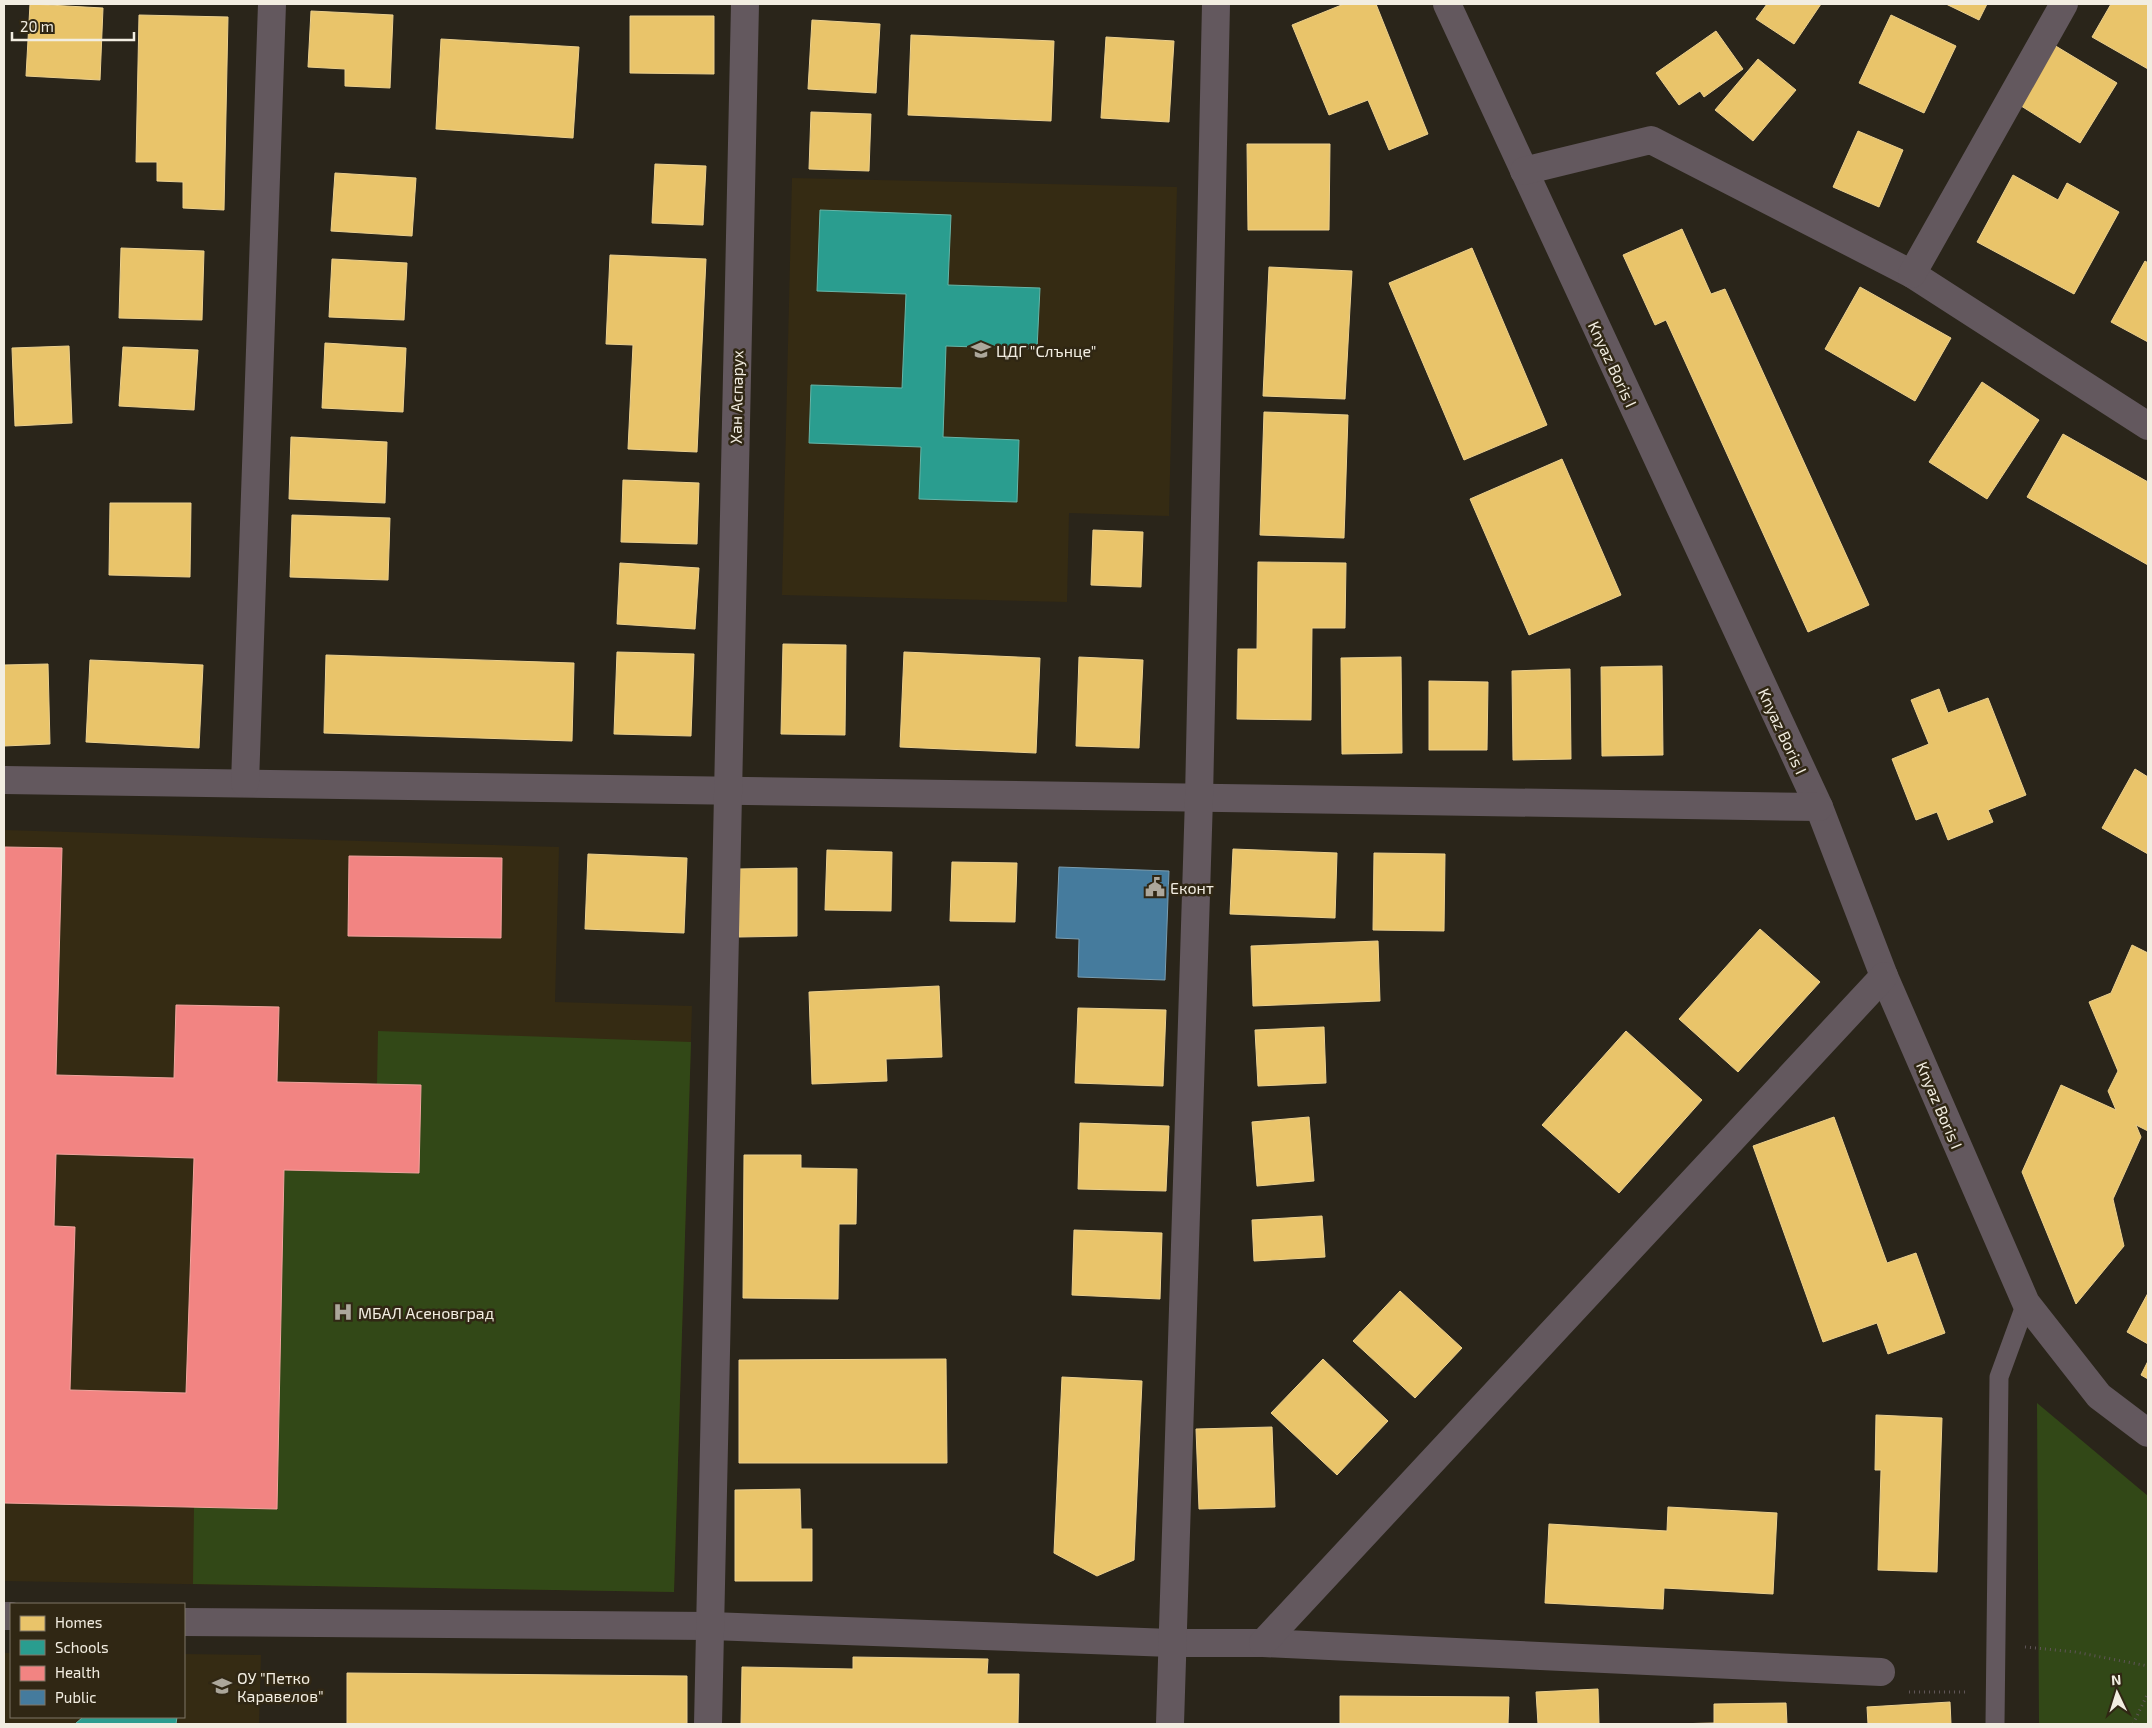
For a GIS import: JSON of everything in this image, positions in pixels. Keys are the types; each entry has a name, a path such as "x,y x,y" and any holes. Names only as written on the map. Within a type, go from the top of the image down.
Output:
{"street":[{"path":"245,783 272,4"},
{"name":"Хан Аспарух","path":"708,1724 744,4"},
{"path":"1170,1724 1171,1643 1199,798 1216,4"},
{"name":"Knyaz Boris I","path":"1447,4 1819,807 1884,976 2026,1303 2099,1396 2148,1433"},
{"path":"1912,274 2064,4"},
{"path":"1524,171 1651,140 1912,274 2148,426"},
{"path":"4,780 1819,807"},
{"path":"1263,1643 1884,976"},
{"path":"185,1622 711,1626 1171,1643 1263,1643 1881,1672"}],"lane":[{"path":"1995,1724 1999,1377 2026,1303"}],"path":[{"path":"1996,1644 2074,1652 2148,1666"},
{"path":"1881,1672 1907,1692 1996,1692"},
{"path":"2133,1724 2148,1693"}],"shaded area":[{"name":"ЦДГ \"Слънце\"","path":"792,178 1177,187 1169,516 1069,513 1067,602 782,595"},
{"name":"МБАЛ Асеновград","path":"4,830 559,847 555,1002 692,1006 674,1592 4,1581"},
{"name":"ОУ \"Петко Каравелов\"","path":"4,1653 10,1653 10,1718 185,1718 185,1654 261,1655 259,1724 4,1724"}],"green space":[{"path":"378,1031 691,1042 674,1592 193,1584 194,1507 277,1508 284,1170 419,1173 421,1085 377,1084"},
{"path":"2037,1403 2148,1496 2148,1724 2039,1724"}],"building: Homes":[{"path":"30,4 103,8 100,80 26,76"},
{"path":"1344,4 1376,4 1428,134 1389,150 1368,100 1329,115 1292,25"},
{"path":"1767,4 1821,4 1794,44 1756,19"},
{"path":"1946,4 1987,4 1979,20"},
{"path":"2111,4 2148,4 2148,69 2092,37"},
{"path":"311,11 393,15 390,88 345,86 345,69 308,67"},
{"path":"139,15 228,17 224,210 183,208 183,182 157,181 157,162 136,162"},
{"path":"1891,15 1956,46 1924,113 1859,83"},
{"path":"630,16 714,16 714,74 630,73"},
{"path":"812,20 880,24 876,93 808,89"},
{"path":"1716,31 1743,69 1704,97 1700,91 1679,105 1656,73"},
{"path":"911,35 1054,41 1051,121 908,115"},
{"path":"1106,37 1174,41 1169,122 1101,118"},
{"path":"441,39 579,47 573,138 436,129"},
{"path":"2054,45 2117,83 2080,143 2018,104"},
{"path":"1758,59 1796,90 1753,141 1715,110"},
{"path":"811,112 871,114 869,171 809,169"},
{"path":"1858,131 1903,150 1879,207 1833,187"},
{"path":"1247,144 1330,144 1329,230 1248,230"},
{"path":"655,164 706,166 703,225 652,223"},
{"path":"335,173 416,178 412,236 331,231"},
{"path":"2013,175 2058,200 2067,183 2119,212 2074,294 1977,242"},
{"path":"1682,229 1711,294 1725,289 1869,605 1808,632 1666,320 1655,325 1623,255"},
{"path":"121,248 204,251 202,320 119,318"},
{"path":"1472,248 1547,425 1464,460 1389,283"},
{"path":"610,255 706,259 697,452 628,449 633,345 606,344"},
{"path":"332,259 407,263 404,320 329,317"},
{"path":"2145,261 2148,263 2148,342 2111,322"},
{"path":"1269,267 1352,271 1345,399 1263,396"},
{"path":"1860,287 1951,338 1915,401 1825,349"},
{"path":"325,343 406,348 403,412 322,408"},
{"path":"69,346 72,423 15,426 12,348"},
{"path":"123,347 198,350 194,410 119,406"},
{"path":"1982,382 2039,420 1987,499 1929,462"},
{"path":"1264,412 1348,415 1344,538 1260,535"},
{"path":"2063,434 2148,482 2148,565 2027,497"},
{"path":"291,437 387,442 385,503 289,499"},
{"path":"1562,459 1621,595 1529,635 1470,499"},
{"path":"623,480 699,483 697,544 621,542"},
{"path":"110,503 191,503 190,577 109,575"},
{"path":"292,515 390,518 388,580 290,577"},
{"path":"1093,530 1143,532 1141,587 1091,585"},
{"path":"1258,562 1346,563 1345,628 1312,628 1311,720 1237,719 1238,649 1257,649"},
{"path":"620,563 699,568 695,629 617,624"},
{"path":"783,644 846,645 845,735 781,734"},
{"path":"617,652 694,654 691,736 614,734"},
{"path":"904,652 1040,658 1036,753 900,747"},
{"path":"326,655 574,663 572,741 324,733"},
{"path":"1079,657 1143,660 1139,748 1076,746"},
{"path":"1401,657 1402,753 1342,754 1341,658"},
{"path":"90,660 203,665 199,748 86,742"},
{"path":"48,664 50,744 4,746 4,665"},
{"path":"1662,666 1663,755 1602,756 1601,667"},
{"path":"1570,669 1571,759 1513,760 1512,671"},
{"path":"1429,681 1488,682 1487,750 1429,750"},
{"path":"1939,689 1948,713 1988,698 2026,795 1988,810 1993,822 1948,840 1937,812 1916,820 1892,759 1929,744 1911,700"},
{"path":"2135,769 2148,777 2148,854 2102,828"},
{"path":"1233,849 1337,853 1335,918 1230,914"},
{"path":"827,850 892,852 891,911 825,910"},
{"path":"1374,853 1445,854 1444,931 1373,930"},
{"path":"588,854 687,858 684,933 585,929"},
{"path":"952,862 1017,863 1015,922 950,921"},
{"path":"797,868 797,936 739,937 738,869"},
{"path":"1760,929 1820,982 1738,1072 1679,1019"},
{"path":"1378,941 1380,1001 1253,1006 1251,946"},
{"path":"2132,945 2148,953 2148,1131 2136,1125 2141,1137 2113,1199 2124,1246 2076,1304 2022,1172 2061,1085 2116,1110 2108,1091 2118,1071 2089,1002 2111,993"},
{"path":"939,986 942,1057 886,1059 887,1081 812,1084 809,992"},
{"path":"1078,1008 1166,1010 1163,1086 1075,1083"},
{"path":"1324,1027 1326,1083 1258,1086 1255,1030"},
{"path":"1626,1031 1702,1100 1619,1193 1542,1125"},
{"path":"1309,1117 1314,1181 1257,1186 1252,1122"},
{"path":"1834,1117 1887,1263 1916,1253 1945,1333 1888,1354 1877,1323 1823,1342 1753,1146"},
{"path":"1080,1123 1169,1126 1166,1191 1078,1189"},
{"path":"744,1155 801,1155 801,1168 857,1169 856,1224 839,1224 838,1299 743,1298"},
{"path":"1322,1216 1325,1257 1254,1261 1252,1220"},
{"path":"1074,1230 1162,1233 1160,1299 1072,1295"},
{"path":"1400,1291 1462,1348 1415,1398 1353,1341"},
{"path":"2148,1293 2148,1344 2127,1332"},
{"path":"946,1359 947,1463 739,1463 739,1360"},
{"path":"1323,1359 1388,1421 1337,1475 1271,1413"},
{"path":"2148,1361 2148,1379 2141,1375"},
{"path":"1062,1377 1142,1381 1134,1560 1097,1576 1054,1553"},
{"path":"1876,1415 1942,1418 1937,1572 1878,1570 1881,1470 1875,1470"},
{"path":"1272,1427 1275,1507 1199,1509 1196,1429"},
{"path":"800,1489 801,1529 812,1529 812,1581 735,1581 735,1490"},
{"path":"1668,1507 1777,1513 1773,1594 1664,1588 1663,1609 1545,1603 1549,1524 1667,1531"},
{"path":"853,1657 988,1659 987,1674 1019,1674 1018,1724 741,1724 742,1667 853,1669"},
{"path":"347,1673 687,1676 687,1724 347,1724"},
{"path":"1598,1689 1599,1724 1538,1724 1536,1692"},
{"path":"1340,1696 1509,1697 1508,1724 1340,1724"},
{"path":"1950,1702 1951,1724 1868,1724 1867,1707"},
{"path":"1786,1703 1787,1724 1672,1724 1714,1723 1714,1704"}],"building: Schools":[{"path":"820,210 951,215 948,285 1040,288 1037,349 946,346 943,437 1019,440 1017,502 919,499 921,447 809,443 811,385 902,388 906,294 817,291"},
{"path":"82,1718 177,1718 176,1724 75,1724"}],"building: Health":[{"path":"5,847 62,848 56,1075 174,1078 176,1005 279,1007 277,1082 421,1085 419,1173 284,1170 277,1509 4,1503","holes":["56,1154 194,1158 186,1393 70,1390 75,1227 54,1226"]},
{"path":"349,856 502,858 501,938 348,936"}],"building: Public":[{"path":"1059,867 1169,871 1165,980 1078,977 1079,939 1056,938"}],"place":[{"name":"ЦДГ \"Слънце\"","path":"981,350"},
{"name":"Еконт","path":"1155,887"},
{"name":"МБАЛ Асеновград","path":"343,1312"},
{"name":"ОУ \"Петко Каравелов\"","path":"222,1686"}]}
